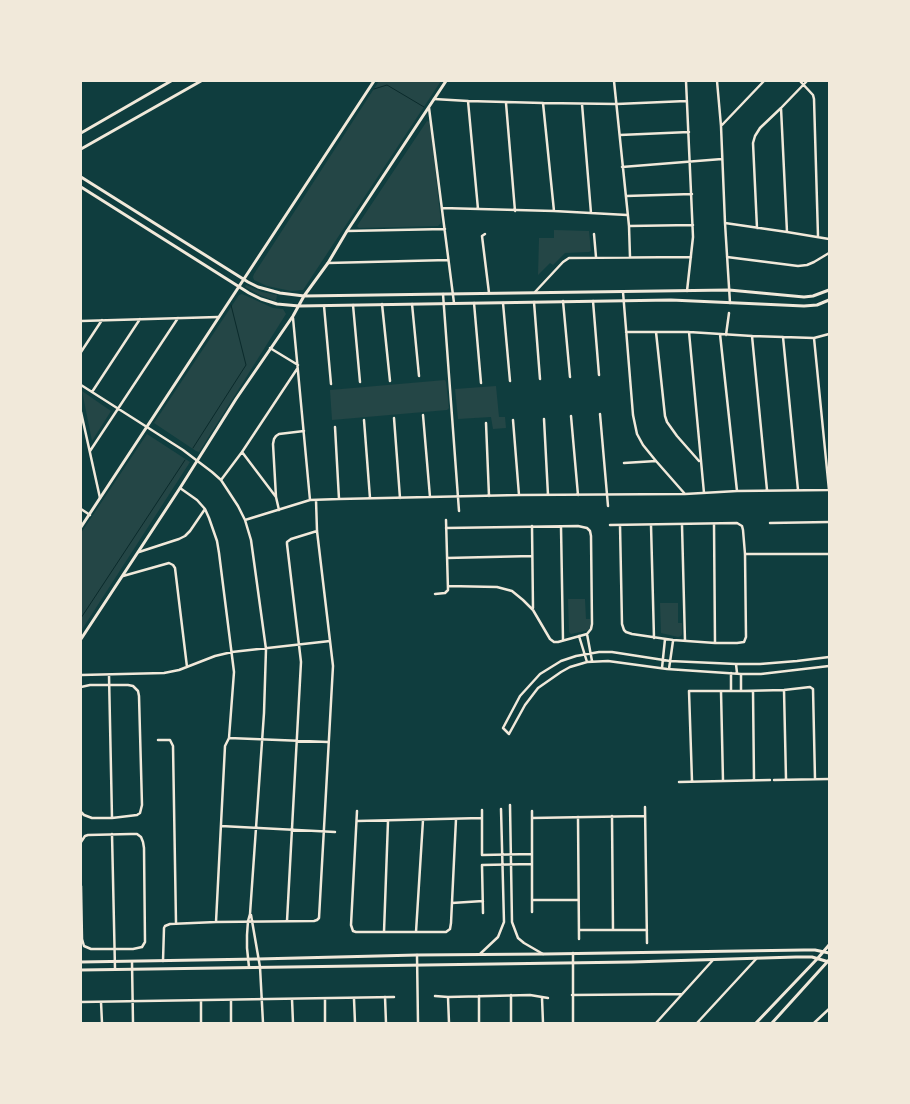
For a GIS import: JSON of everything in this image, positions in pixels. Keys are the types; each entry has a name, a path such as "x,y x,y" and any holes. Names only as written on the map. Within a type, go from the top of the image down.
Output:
{"street":[{"path":"81,133 171,81"},
{"path":"81,149 201,81"},
{"path":"81,527 374,81"},
{"path":"81,639 139,552 236,399 293,316 304,296 446,81"},
{"path":"614,81 629,226 630,257"},
{"path":"686,81 693,225 692,257 687,291"},
{"path":"717,81 730,303"},
{"path":"721,126 764,81"},
{"path":"800,81 814,99 818,236"},
{"path":"758,228 753,143 755,136 757,131 807,81"},
{"path":"434,99 582,104 686,101"},
{"path":"468,101 478,209"},
{"path":"506,102 515,211"},
{"path":"543,103 554,211"},
{"path":"582,104 591,213"},
{"path":"429,106 454,303"},
{"path":"781,108 787,232"},
{"path":"620,135 689,132"},
{"path":"622,167 722,159"},
{"path":"81,177 243,280 258,287 280,293 304,296 729,290 804,297 829,290"},
{"path":"81,187 238,287 257,298 284,305 671,300 804,306 817,305 829,300"},
{"path":"625,196 692,194"},
{"path":"122,213 126,205"},
{"path":"442,208 627,215"},
{"path":"725,223 829,239"},
{"path":"629,226 693,225"},
{"path":"347,230 444,229"},
{"path":"485,234 482,238 488,293"},
{"path":"594,234 596,257"},
{"path":"167,242 172,235"},
{"path":"727,257 798,266 807,265 829,253"},
{"path":"534,293 567,259 596,257 692,257"},
{"path":"328,262 448,260"},
{"path":"624,292 632,414 635,428 643,446 685,494"},
{"path":"443,294 459,511"},
{"path":"593,301 599,375"},
{"path":"474,302 481,383"},
{"path":"503,302 510,381"},
{"path":"534,302 540,379"},
{"path":"563,302 570,377"},
{"path":"382,304 390,381"},
{"path":"412,304 419,376"},
{"path":"324,305 331,384"},
{"path":"353,305 360,382"},
{"path":"726,334 729,313"},
{"path":"293,316 310,500"},
{"path":"81,320 218,317"},
{"path":"90,451 178,318"},
{"path":"92,392 140,319"},
{"path":"81,352 102,320"},
{"path":"626,332 689,332 814,338 829,334"},
{"path":"656,332 667,422 700,462"},
{"path":"689,332 704,493"},
{"path":"720,334 736,491"},
{"path":"752,336 767,490"},
{"path":"783,337 798,490"},
{"path":"245,520 310,500 339,498 685,494 767,490 829,490 814,338"},
{"path":"270,348 298,367"},
{"path":"221,480 242,452 298,367"},
{"path":"81,385 189,453 221,480 231,493 245,520 253,552 266,649 262,740 248,921 247,948 249,968"},
{"path":"81,412 100,498"},
{"path":"600,414 608,506"},
{"path":"423,416 430,497"},
{"path":"571,416 578,495"},
{"path":"394,418 400,498"},
{"path":"544,419 548,495"},
{"path":"364,420 370,498"},
{"path":"513,420 519,495"},
{"path":"486,423 489,496"},
{"path":"334,427 339,498"},
{"path":"279,510 276,497 274,439 279,434 304,432"},
{"path":"242,452 276,497"},
{"path":"624,463 656,461"},
{"path":"180,488 197,500 205,509 213,529 219,553 234,672 229,738 226,746 216,922"},
{"path":"163,961 164,928 168,924 317,920 319,916 333,666 317,531 316,500"},
{"path":"81,509 90,514"},
{"path":"139,552 185,536 205,509"},
{"path":"435,594 447,592 448,586 446,520"},
{"path":"770,523 829,522"},
{"path":"610,525 737,523 742,526 745,554 746,637 744,642 716,643 673,640 628,633 624,630 622,624 620,525"},
{"path":"714,524 716,643"},
{"path":"651,525 654,638"},
{"path":"682,525 685,641"},
{"path":"446,528 532,526 587,528 591,536 591,629 587,634 556,643 552,642 532,610 517,594 498,587 448,586"},
{"path":"532,526 532,610"},
{"path":"561,526 563,640"},
{"path":"287,921 301,662 287,542 317,531"},
{"path":"745,554 829,554"},
{"path":"447,558 532,556"},
{"path":"123,576 173,564 187,667"},
{"path":"587,634 592,661"},
{"path":"579,636 587,662"},
{"path":"662,668 665,639"},
{"path":"669,669 673,640"},
{"path":"81,675 164,673 232,652 330,641"},
{"path":"829,657 760,664 736,664 663,660 612,652 584,654 560,661 540,674 520,696 503,728 509,734 525,705 538,688 570,667 592,661 669,669 761,674 829,666"},
{"path":"736,664 741,691"},
{"path":"731,673 731,691"},
{"path":"109,675 112,818"},
{"path":"81,686 133,686 138,691 142,805 140,813 133,816 92,818 81,812"},
{"path":"692,781 690,691 784,690 810,687 813,689 814,779"},
{"path":"784,690 786,779"},
{"path":"721,691 723,781"},
{"path":"753,691 754,780"},
{"path":"229,738 328,742"},
{"path":"158,740 168,740 172,742 173,746 176,924"},
{"path":"679,782 829,778"},
{"path":"510,805 512,922 518,938 545,954"},
{"path":"645,807 647,943"},
{"path":"480,954 498,937 504,922 501,809"},
{"path":"482,810 482,855 532,854"},
{"path":"357,811 351,925 353,931 356,932 446,932 450,929 456,819"},
{"path":"532,811 532,912"},
{"path":"612,816 613,930"},
{"path":"532,818 645,816"},
{"path":"578,817 579,939"},
{"path":"357,821 482,818"},
{"path":"416,932 423,820"},
{"path":"384,932 388,821"},
{"path":"221,826 335,832"},
{"path":"112,834 115,970"},
{"path":"81,842 88,835 137,834 141,837 144,848 144,945 140,948 114,949 91,949 84,946 82,939 81,886"},
{"path":"483,914 482,865 532,864"},
{"path":"532,900 578,900"},
{"path":"452,903 483,901"},
{"path":"250,914 260,967 263,1023"},
{"path":"504,922 512,922"},
{"path":"579,930 647,930"},
{"path":"756,1023 829,945"},
{"path":"81,962 804,950 829,953"},
{"path":"573,1023 574,953"},
{"path":"582,953 582,962"},
{"path":"417,955 418,1023"},
{"path":"339,957 339,966"},
{"path":"81,970 804,957 828,961 772,1023"},
{"path":"697,1023 757,958"},
{"path":"656,1023 713,960"},
{"path":"132,962 133,1023"},
{"path":"572,995 682,994"},
{"path":"511,995 512,1023"},
{"path":"435,996 530,995 548,998"},
{"path":"479,996 479,1023"},
{"path":"81,1002 394,997"},
{"path":"448,997 449,1023"},
{"path":"324,998 325,1023"},
{"path":"386,998 386,1023"},
{"path":"542,998 543,1023"},
{"path":"292,999 293,1023"},
{"path":"354,999 355,1023"},
{"path":"231,1000 231,1023"},
{"path":"201,1001 201,1023"},
{"path":"101,1002 102,1023"},
{"path":"814,1023 829,1009"}],"shaded area":[{"path":"379,81 441,81 303,290 291,291 267,286 254,280 254,274"},
{"path":"427,121 430,122 441,223 438,226 359,228 357,226"},
{"path":"554,230 589,231 591,251 565,253 553,265 550,263 538,275 539,238 554,238"},
{"path":"246,285 262,292 277,295 276,301 245,287"},
{"path":"242,294 273,308 283,309 286,314 199,452 154,423 239,295"},
{"path":"445,380 449,408 447,410 332,420 330,390"},
{"path":"496,386 499,417 505,417 506,428 493,429 491,417 458,419 455,389"},
{"path":"82,391 111,411 92,441"},
{"path":"147,434 190,462 81,631 81,533"},
{"path":"568,599 585,599 586,619 590,619 589,630 571,634 569,632"},
{"path":"660,603 678,603 678,623 682,623 681,636 661,633"}],"waterway":[{"path":"374,89 387,85 424,107"},
{"path":"193,448 246,365 231,305"},
{"path":"81,618 185,460"}]}
